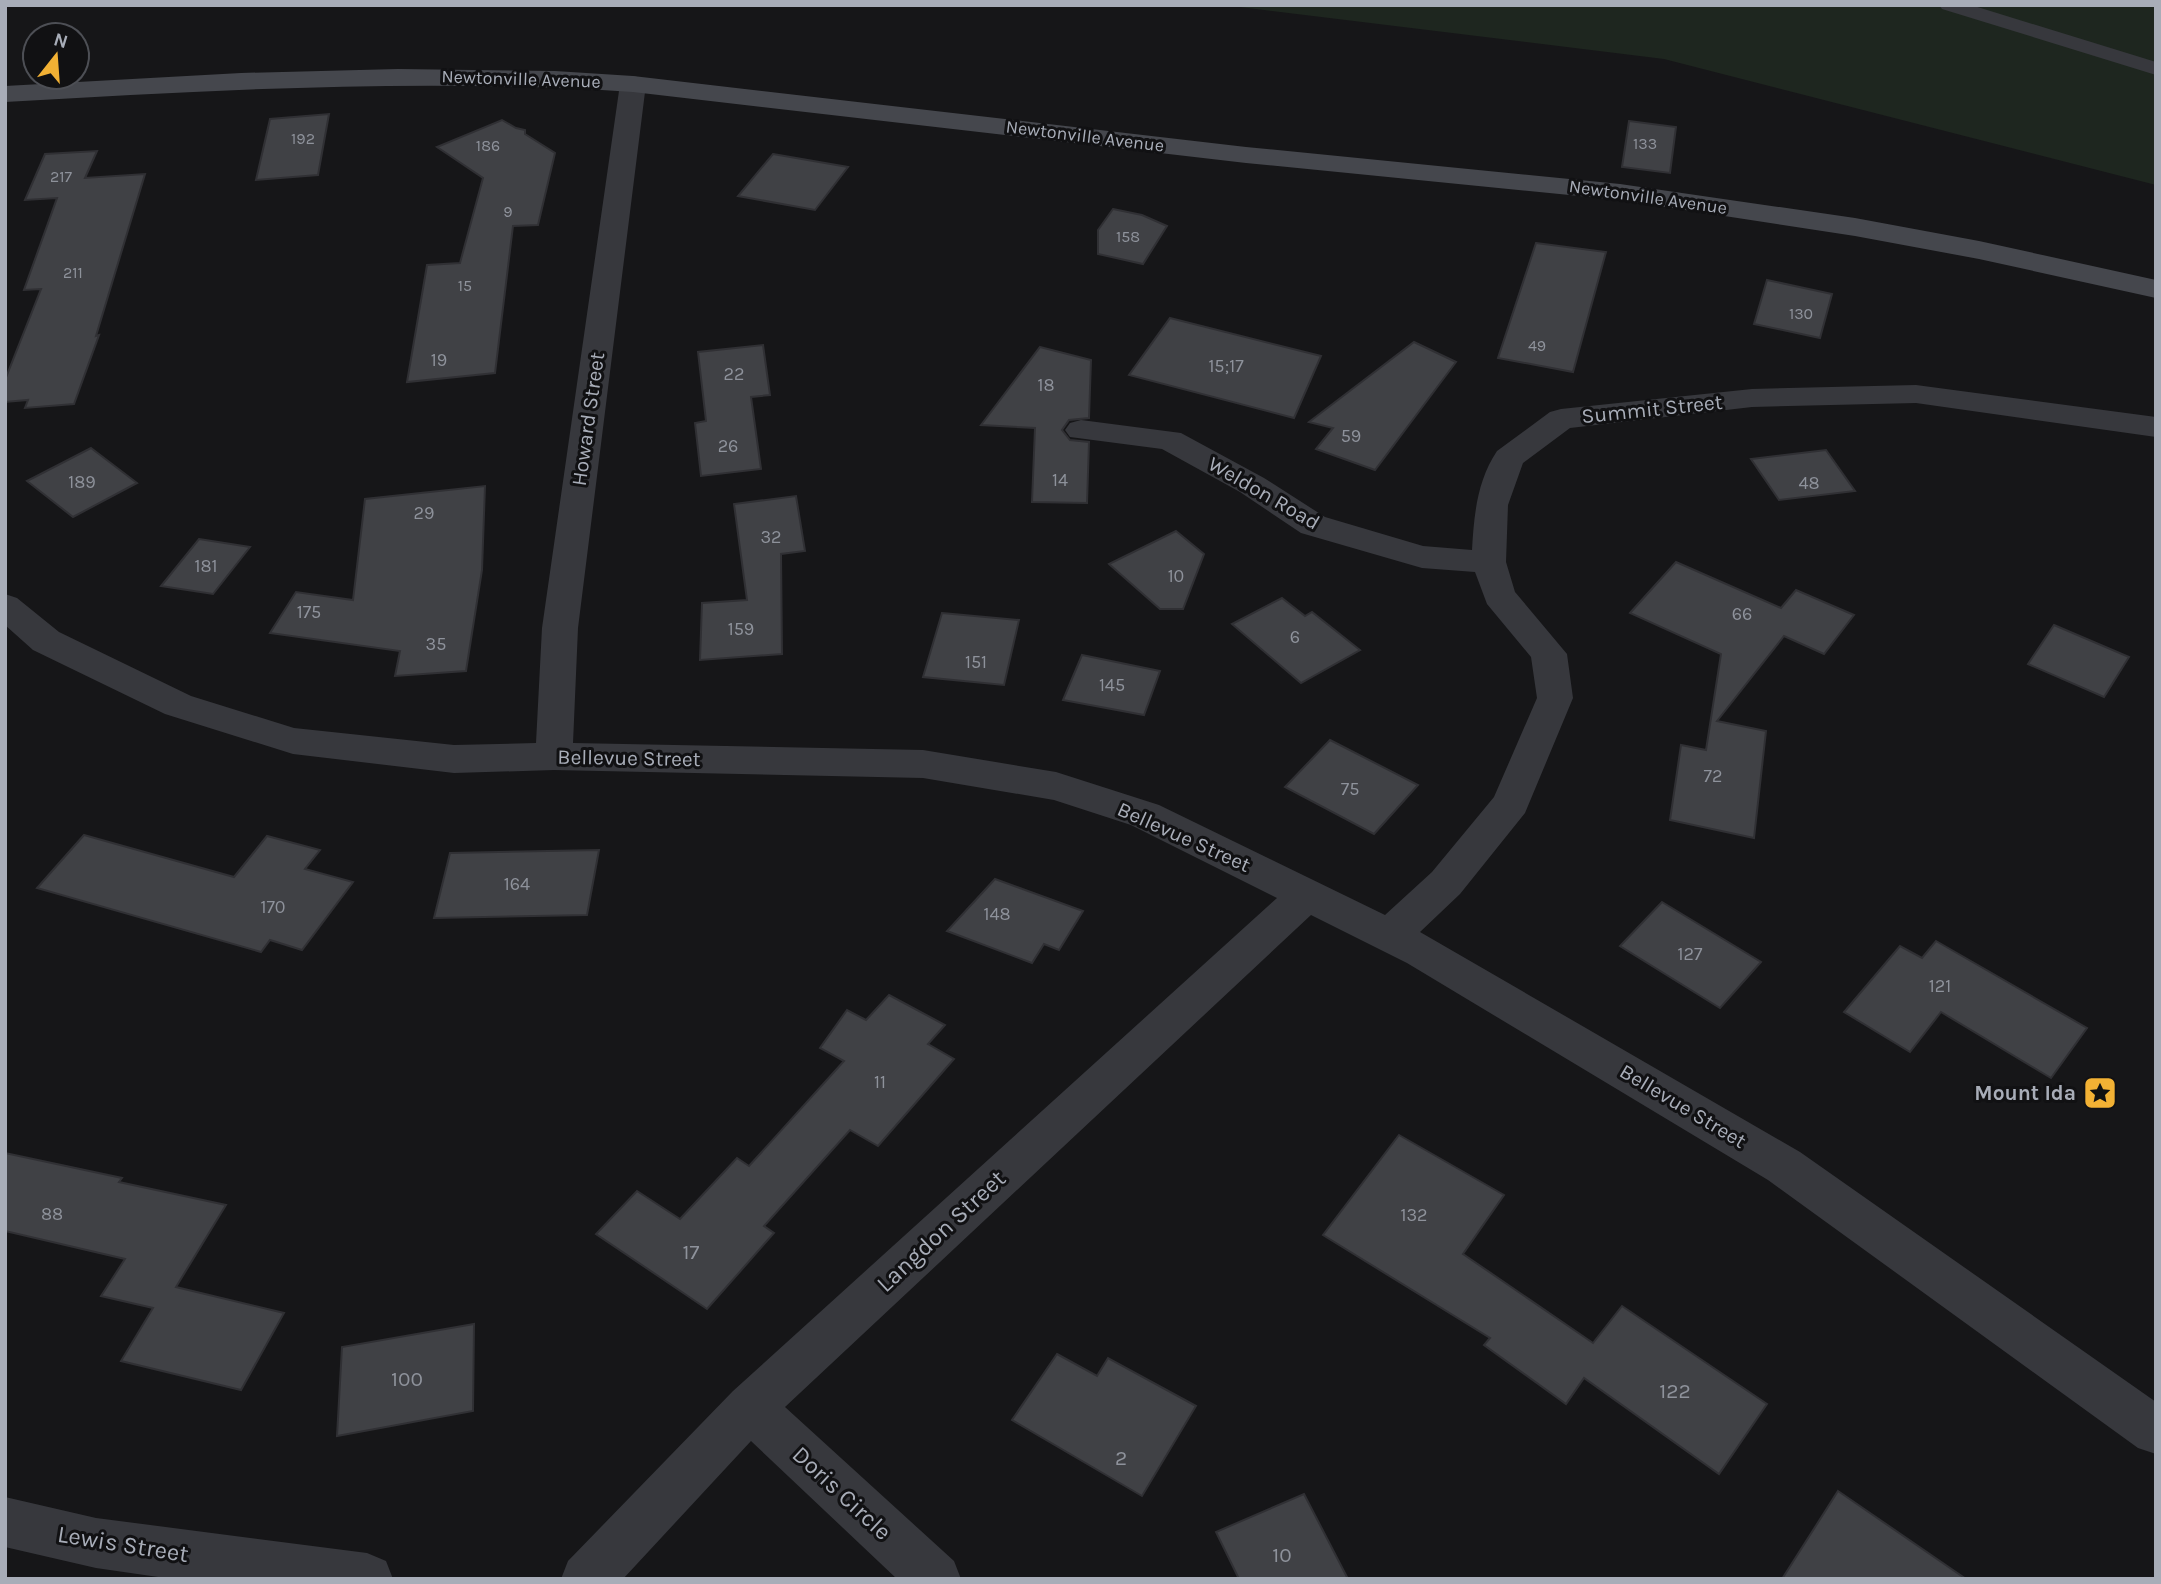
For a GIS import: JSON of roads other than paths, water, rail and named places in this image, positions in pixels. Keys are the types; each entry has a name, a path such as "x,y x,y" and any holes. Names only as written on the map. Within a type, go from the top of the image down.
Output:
{"main road":[{"name":"Newtonville Avenue","path":"5,94 412,76 552,76 634,83 1234,153 1620,192 1855,227 1979,250 2156,289"}],"street":[{"name":"Howard Street","path":"554,756 560,628 634,83"},
{"name":"Summit Street","path":"1389,936 1446,883 1511,803 1555,698 1549,654 1499,596 1489,562 1491,505 1508,458 1561,419 1752,398 1916,394 2156,428"},
{"name":"Weldon Road","path":"1081,430 1170,440 1252,485 1313,525 1422,557 1489,562"},
{"name":"Bellevue Street","path":"5,606 46,641 178,705 293,741 454,759 554,756 923,764 1056,786 1145,815 1422,952 1784,1166 2156,1431"},
{"name":"Langdon Street","path":"587,1579 750,1407 1307,895"},
{"name":"Doris Circle","path":"750,1407 935,1579"},
{"name":"Lewis Street","path":"5,1522 96,1543 367,1579"}],"lane":[{"path":"1949,5 2156,69"}],"place":[{"name":"Mount Ida","path":"2100,1093"}]}
